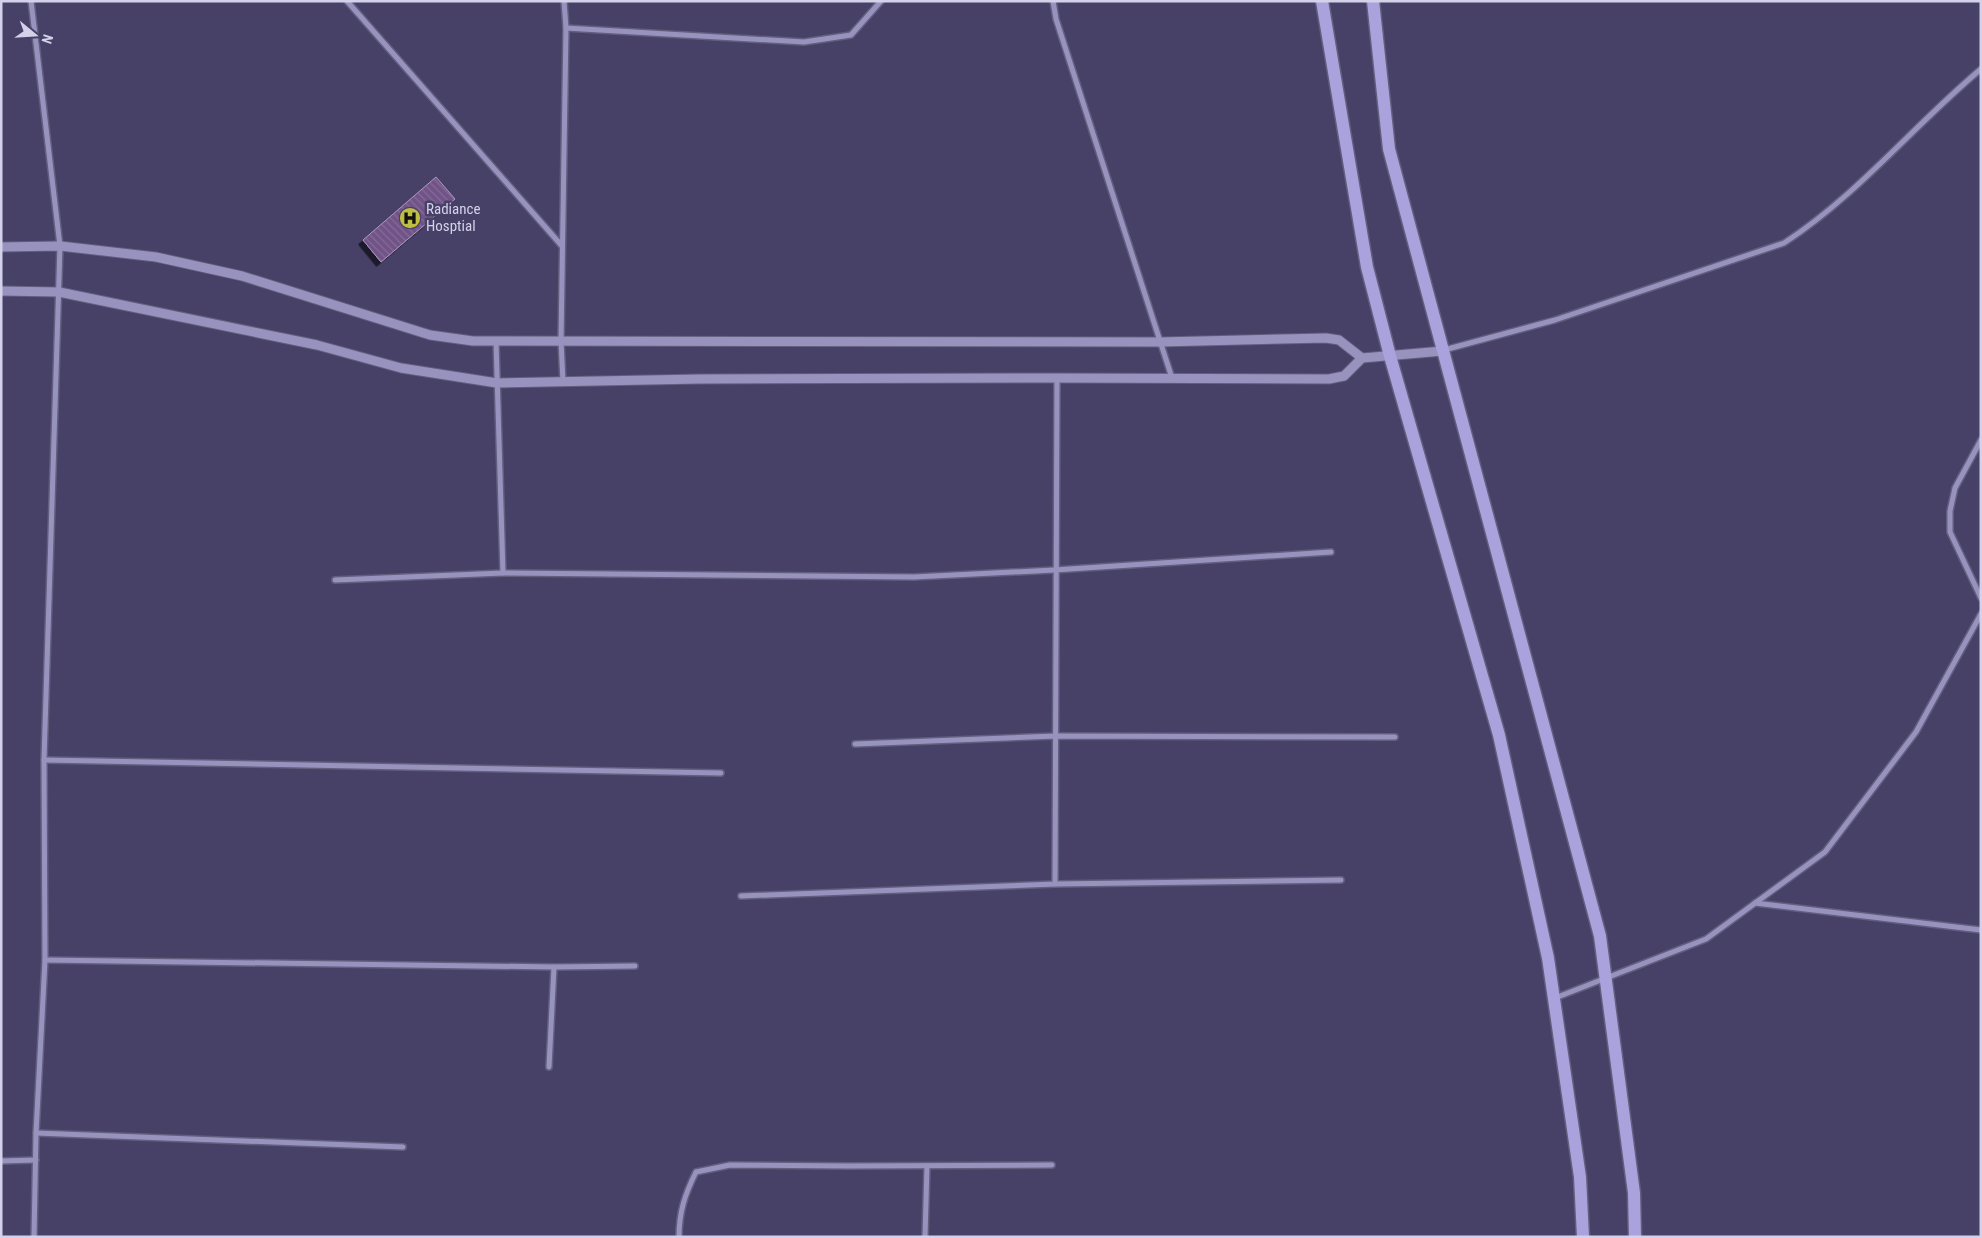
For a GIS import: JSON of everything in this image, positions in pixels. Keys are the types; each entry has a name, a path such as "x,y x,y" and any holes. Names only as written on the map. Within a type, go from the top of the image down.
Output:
{"main road":[{"path":"1322,1 1367,267 1390,356 1498,735 1548,958 1580,1177 1583,1237"},
{"path":"1373,1 1389,149 1600,936 1634,1193 1635,1237"}],"street":[{"path":"31,1 60,246 44,760 45,960 36,1133 34,1237"},
{"path":"347,1 562,246"},
{"path":"563,382 561,342 566,28 564,1"},
{"path":"566,28 804,42 851,35 880,1"},
{"path":"1053,1 1059,28 1172,378"},
{"path":"1,291 59,292 317,345 401,368 497,383 698,379 1329,379 1344,376 1362,358 1444,351 1555,320 1784,243 1812,225 1981,69"},
{"path":"1,247 60,246 156,257 242,276 430,335 473,341 1160,342 1326,338 1339,340 1362,358"},
{"path":"496,341 503,573"},
{"path":"1055,884 1054,570 1057,378"},
{"path":"1981,440 1954,488 1950,511 1950,532 1981,598"},
{"path":"336,580 503,573 914,577 1331,552"},
{"path":"1553,998 1706,939 1825,852 1916,732 1981,614"},
{"path":"855,744 1056,736 1395,737"},
{"path":"44,760 721,773"},
{"path":"741,896 1055,884 1341,880"},
{"path":"1755,903 1981,930"},
{"path":"45,960 554,967 635,966"},
{"path":"549,1067 554,967"},
{"path":"36,1133 403,1147"},
{"path":"1,1161 36,1160"},
{"path":"679,1237 679,1219 685,1194 696,1172 730,1165 1052,1165"},
{"path":"925,1237 927,1166"}],"building":[{"path":"436,177 455,199 381,262 363,240"}],"place":[{"name":"Radiance Hosptial","path":"410,218"}]}
